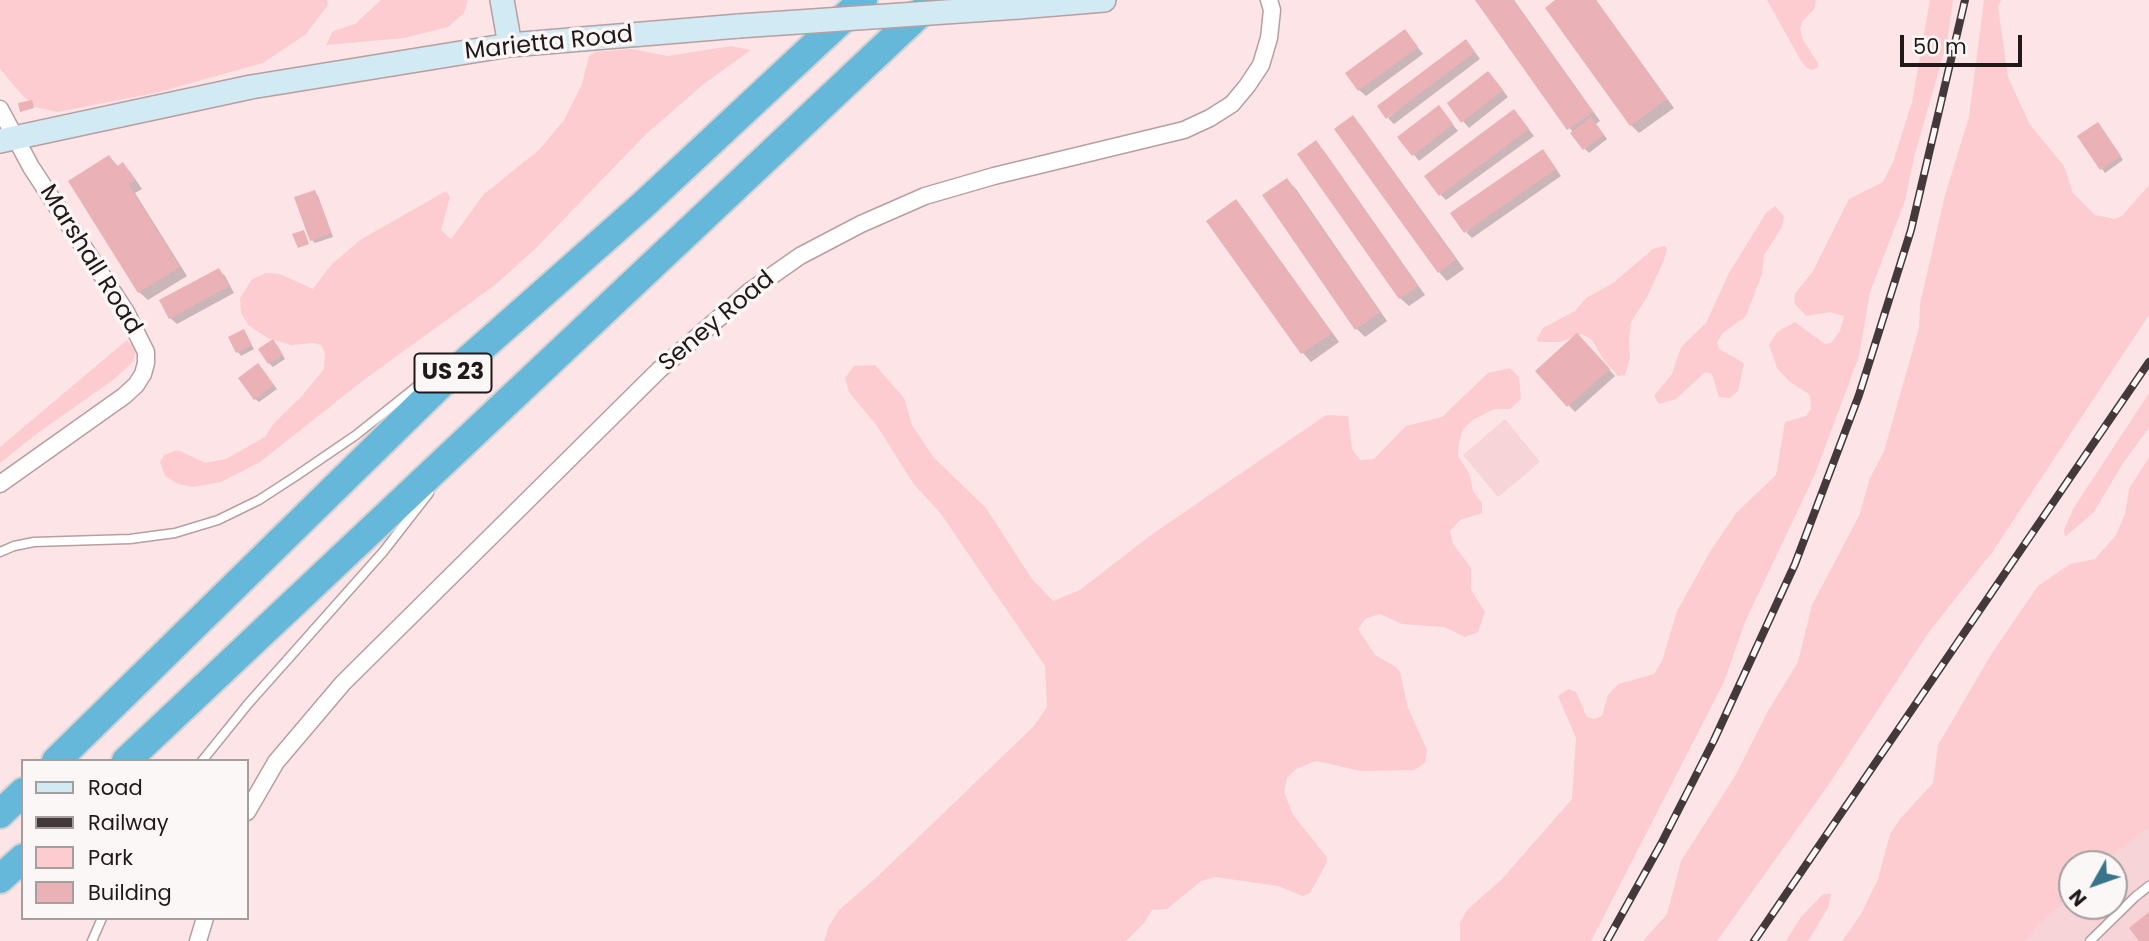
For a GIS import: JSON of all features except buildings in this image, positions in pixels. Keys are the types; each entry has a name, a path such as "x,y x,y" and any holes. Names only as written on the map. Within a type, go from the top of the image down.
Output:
{"highway":[{"name":"US 23","path":"58,759 444,381 643,205 863,0"},
{"name":"US 23","path":"128,759 933,0"},
{"path":"0,814 21,794"},
{"path":"0,879 21,860"}],"street":[{"path":"502,0 510,45"},
{"name":"Marietta Road","path":"8,140 251,87 510,45 1104,0"},
{"name":"Seney Road","path":"248,810 276,762 343,683 659,370 750,291 800,256 861,224 925,197 994,176 1184,130 1210,118 1231,104 1261,65 1269,37 1272,10 1269,0"},
{"path":"0,109 8,140"},
{"name":"Marshall Road","path":"0,484 124,396 136,385 146,363 146,352 126,312 31,167 8,140"},
{"path":"198,941 204,920"}],"lane":[{"path":"494,324 643,205"},
{"path":"0,552 34,542 130,539 175,533 218,520 259,499 356,435 441,367"},
{"path":"442,477 475,433"},
{"path":"204,759 248,704 383,552 433,487"},
{"path":"2091,941 2149,886"},
{"path":"92,941 101,920"}],"shaded area":[{"path":"1505,419 1540,462 1498,497 1463,455"},
{"path":"2149,813 2149,941 2010,941 2058,891 2058,920 2128,920 2128,850 2104,850"}],"green space":[{"path":"0,0 327,0 328,5 306,34 263,63 155,93 57,112 35,107 0,69"},
{"path":"381,0 468,0 464,13 448,27 404,38 326,45 333,31 355,24"},
{"path":"1767,0 1816,0 1814,9 1802,22 1800,29 1818,67 1813,70 1807,68 1801,61"},
{"path":"1930,0 1953,0 1947,42 1914,157 1905,201 1870,292 1859,356 1815,474 1745,622 1724,682 1591,941 1460,941 1460,923 1467,910 1502,879 1572,799 1576,738 1558,696 1569,689 1576,692 1587,717 1594,719 1602,716 1608,695 1618,684 1654,674 1662,661 1677,611 1711,550 1737,512 1776,475 1785,422 1806,416 1811,409 1810,395 1789,381 1777,368 1769,345 1777,332 1795,322 1825,344 1831,343 1840,331 1844,316 1830,312 1806,316 1794,303 1795,294 1813,271 1849,199 1883,182 1893,162 1912,102"},
{"path":"1984,0 2001,0 1998,7 2008,77 2030,125 2064,166 2073,193 2095,215 2115,219 2122,216 2149,185 2149,315 1993,551 1929,632 1827,787 1717,941 1643,941 1667,914 1681,861 1735,776 1768,711 1798,662 1812,605 1859,516 1870,478 1884,451 1919,328 1920,304 1945,195 1969,117"},
{"path":"731,46 751,50 705,83 646,134 535,249 495,285 365,379 260,462 221,482 193,487 178,484 165,476 160,462 164,455 178,450 205,463 226,459 265,437 274,423 301,397 324,369 325,353 321,345 291,345 268,338 249,326 241,313 240,298 252,279 266,273 280,274 313,289 331,265 360,240 446,191 450,197 441,230 451,239 484,194 539,150 564,120 582,84 589,56 596,52 632,49 668,56"},
{"path":"1775,206 1784,216 1782,227 1764,255 1762,274 1746,316 1723,333 1717,342 1719,349 1744,363 1738,391 1730,398 1719,397 1712,374 1705,372 1676,399 1659,404 1654,396 1672,374 1681,347 1706,323 1729,273 1766,213"},
{"path":"1665,246 1667,249 1664,260 1647,297 1631,322 1630,358 1625,375 1618,376 1592,340 1582,334 1560,342 1538,342 1543,328 1575,311 1586,298 1613,283 1653,249"},
{"path":"127,340 136,349 133,362 113,380 0,463 0,447"},
{"path":"875,365 904,398 912,425 934,458 986,508 1032,579 1053,601 1080,590 1151,535 1326,415 1348,416 1352,449 1360,460 1374,459 1406,426 1442,417 1488,373 1510,368 1519,377 1521,399 1510,409 1494,409 1474,419 1463,429 1459,443 1458,456 1469,473 1473,491 1482,503 1482,513 1460,520 1450,531 1453,544 1471,568 1471,590 1485,612 1478,632 1465,637 1444,627 1402,624 1380,614 1366,618 1358,629 1375,655 1400,672 1408,708 1427,750 1425,763 1414,770 1361,771 1316,761 1296,769 1287,778 1284,792 1293,815 1326,856 1327,862 1310,893 1303,896 1278,886 1215,877 1201,881 1167,909 1152,910 1144,923 1126,941 824,941 839,910 1033,727 1047,707 1045,666 941,514 913,483 877,426 849,392 845,378 854,366"},
{"path":"2149,393 2149,428 2123,463 2094,512 2065,537 2064,530 2073,509"},
{"path":"2149,457 2149,827 2118,850 2058,850 2058,907 2025,941 1842,941 1861,914 1878,879 1890,834 1933,783 1938,745 1992,653 2038,586 2070,564 2095,559 2116,535 2125,514 2129,489"},
{"path":"1823,894 1831,894 1828,908 1808,941 1786,941 1801,917"}],"railway":[{"path":"1607,941 1714,740 1795,564 1859,395 1911,230 1965,0"},
{"path":"1754,941 2149,362"}]}
